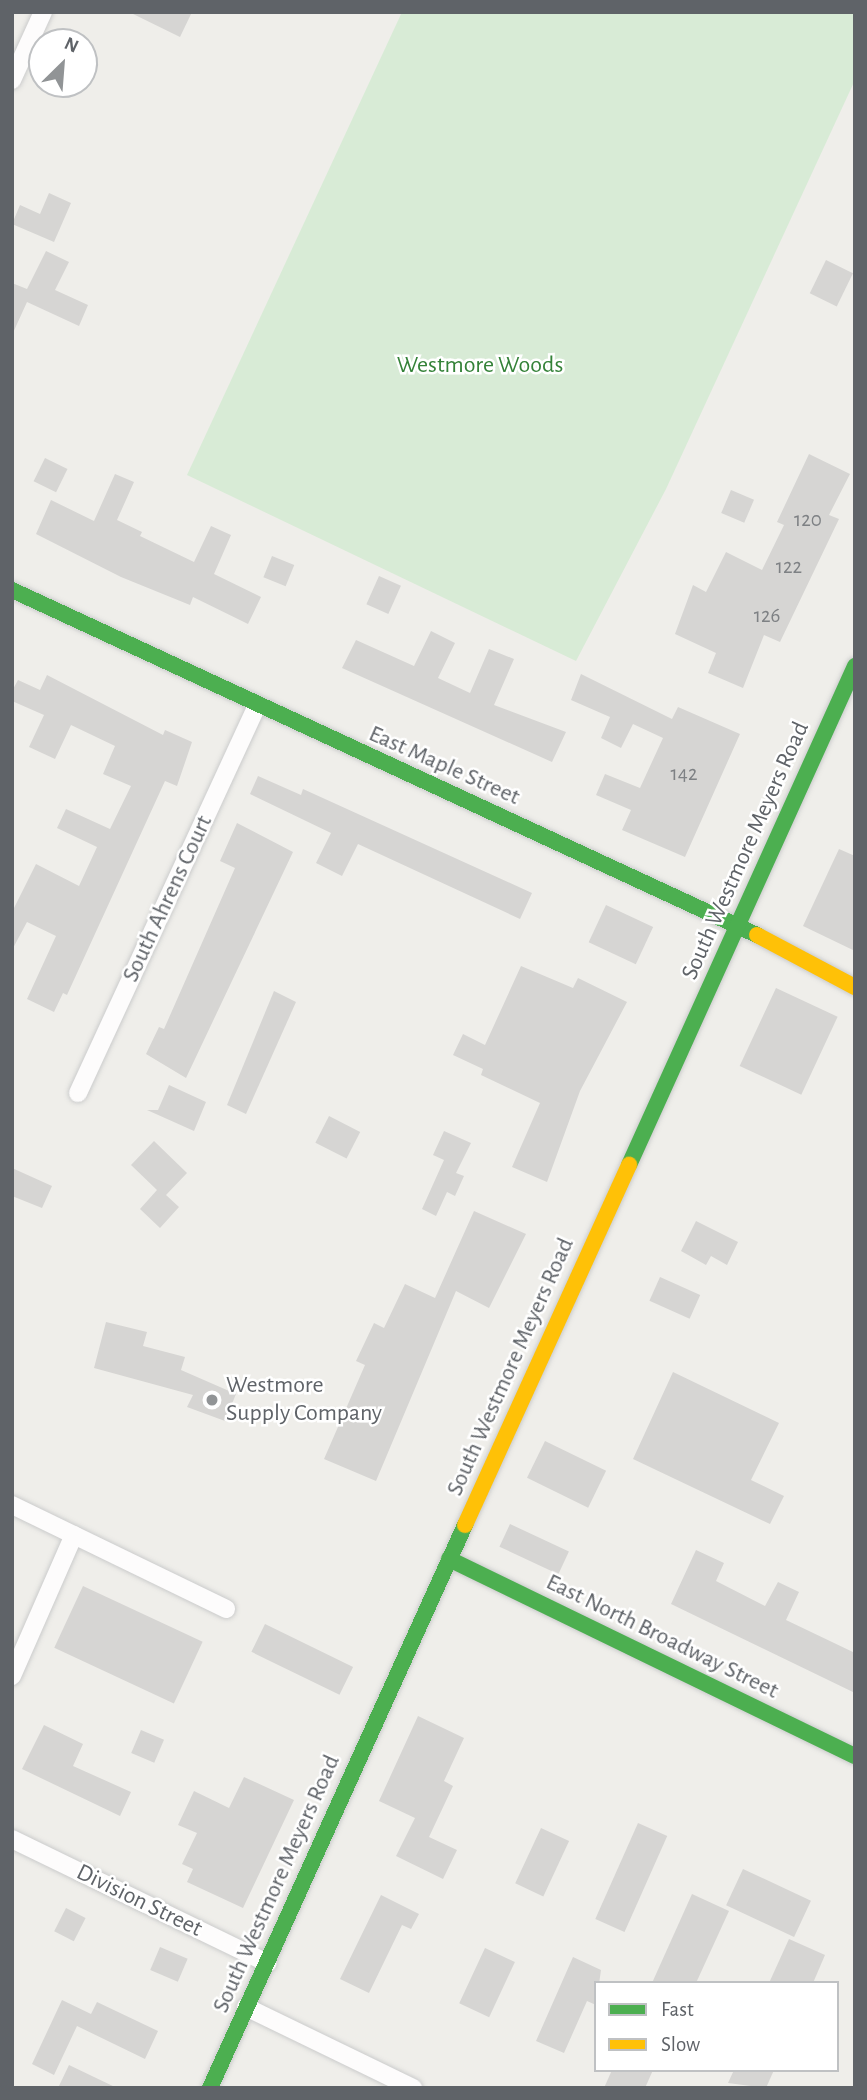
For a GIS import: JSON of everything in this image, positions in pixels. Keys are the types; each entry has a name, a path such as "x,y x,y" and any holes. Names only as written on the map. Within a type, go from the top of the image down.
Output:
{"street":[{"path":"12,80 43,12"},
{"name":"East Maple Street","path":"12,590 257,706 737,925 855,987"},
{"name":"South Westmore Meyers Road","path":"210,2088 855,666"},
{"name":"South Ahrens Court","path":"78,1093 257,706"},
{"path":"12,1505 226,1609"},
{"path":"12,1676 74,1535"},
{"name":"East North Broadway Street","path":"449,1559 855,1756"},
{"name":"Division Street","path":"12,1839 267,1963"},
{"path":"246,2007 413,2088"}],"green space":[{"name":"Westmore Woods","path":"402,12 855,12 855,80 666,489 576,661 187,475"}],"building":[{"path":"129,12 192,12 180,37"},
{"path":"49,193 71,203 54,242 12,224 20,205 40,214"},
{"path":"46,251 69,262 55,290 88,305 79,326 27,302 12,335 12,283 27,289"},
{"path":"826,260 853,273 837,306 810,293"},
{"path":"809,454 850,474 829,515 839,519 780,642 764,635 743,688 708,673 716,653 675,634 693,585 706,592 726,552 762,570 784,525 777,522"},
{"path":"45,458 67,469 56,492 34,481"},
{"path":"115,474 134,482 117,520 142,532 140,536 194,562 211,526 231,535 214,574 261,597 248,624 193,597 190,605 121,577 36,534 51,500 94,521"},
{"path":"731,490 754,500 744,523 721,513"},
{"path":"272,556 294,565 286,586 263,577"},
{"path":"379,576 401,586 388,614 366,604"},
{"path":"431,631 455,643 438,678 470,693 489,649 514,659 494,705 566,732 552,762 342,668 356,640 414,666"},
{"path":"581,674 672,719 678,707 740,734 685,857 622,830 631,810 596,795 605,774 640,788 663,738 633,724 621,748 601,738 610,717 571,700"},
{"path":"47,675 163,735 165,730 192,742 177,786 165,781 67,995 63,993 54,1012 27,999 56,936 27,922 12,950 12,912 36,864 79,886 97,847 57,828 66,809 110,829 131,786 103,774 115,746 71,725 55,759 29,747 44,715 12,701 12,691 18,680 40,690"},
{"path":"258,776 301,795 303,789 532,893 520,919 358,844 342,876 316,863 331,833 250,794"},
{"path":"237,823 293,852 186,1078 146,1054 159,1027 164,1029 235,868 220,861"},
{"path":"839,849 855,856 855,951 803,926"},
{"path":"606,905 653,927 636,964 589,942"},
{"path":"521,966 573,988 578,978 627,1002 580,1091 547,1182 512,1167 540,1103 481,1075 483,1069 453,1055 463,1034 485,1045"},
{"path":"776,988 838,1017 801,1095 740,1066"},
{"path":"274,991 296,1002 246,1114 227,1105"},
{"path":"169,1085 206,1102 194,1131 147,1110 158,1110"},
{"path":"329,1116 360,1132 347,1159 315,1143"},
{"path":"444,1131 471,1143 456,1173 464,1176 455,1196 447,1192 436,1216 422,1209 444,1160 433,1155"},
{"path":"154,1141 187,1173 166,1195 179,1207 160,1228 140,1209 157,1190 131,1165"},
{"path":"12,1168 52,1186 42,1208 12,1196"},
{"path":"474,1211 526,1234 489,1308 456,1291 376,1481 324,1459 365,1365 356,1361 374,1323 384,1328 405,1284 435,1298"},
{"path":"696,1221 738,1242 727,1265 711,1256 706,1265 681,1251"},
{"path":"660,1277 700,1295 690,1319 649,1301"},
{"path":"106,1322 147,1332 143,1346 185,1357 181,1370 236,1394 225,1421 187,1407 193,1395 94,1368"},
{"path":"673,1372 779,1423 751,1480 784,1496 770,1524 633,1459"},
{"path":"545,1441 606,1471 588,1508 527,1478"},
{"path":"510,1524 569,1551 558,1574 499,1547"},
{"path":"696,1550 724,1563 716,1581 765,1606 778,1582 799,1592 786,1620 855,1653 855,1693 671,1604"},
{"path":"83,1586 203,1642 174,1703 54,1648"},
{"path":"265,1624 353,1667 339,1695 251,1652"},
{"path":"418,1716 464,1738 444,1781 453,1786 429,1837 457,1850 443,1879 396,1856 415,1818 379,1801"},
{"path":"44,1725 83,1744 73,1766 131,1792 120,1816 22,1769"},
{"path":"141,1730 164,1740 154,1763 131,1753"},
{"path":"244,1777 294,1800 243,1908 187,1882 193,1869 182,1864 197,1833 178,1825 194,1791 229,1808"},
{"path":"638,1823 667,1836 625,1932 595,1919"},
{"path":"541,1828 569,1841 543,1896 515,1883"},
{"path":"743,1869 811,1901 794,1937 726,1905"},
{"path":"692,1894 729,1911 697,1981 653,1981"},
{"path":"381,1895 419,1914 411,1929 402,1925 369,1993 340,1979"},
{"path":"66,1908 86,1918 74,1941 54,1931"},
{"path":"789,1939 825,1955 814,1981 770,1981"},
{"path":"160,1947 188,1959 178,1982 150,1970"},
{"path":"485,1948 515,1962 489,2017 459,2003"},
{"path":"573,1957 601,1970 599,1981 594,1981 594,2004 587,2001 564,2053 536,2041"},
{"path":"62,2000 91,2014 97,2002 158,2031 145,2059 77,2026 54,2075 32,2064"},
{"path":"69,2065 117,2088 58,2088"},
{"path":"611,2072 652,2072 645,2088 604,2088"},
{"path":"733,2072 773,2072 766,2088 728,2083"}],"traffic: fast":[{"path":"12,590 757,935"},
{"path":"629,1165 855,666"},
{"path":"210,2088 465,1525"},
{"path":"449,1559 855,1756"}],"traffic: slow":[{"path":"757,935 855,987"},
{"path":"465,1525 629,1165"}],"place":[{"name":"Westmore Supply Company","path":"212,1400"}]}
